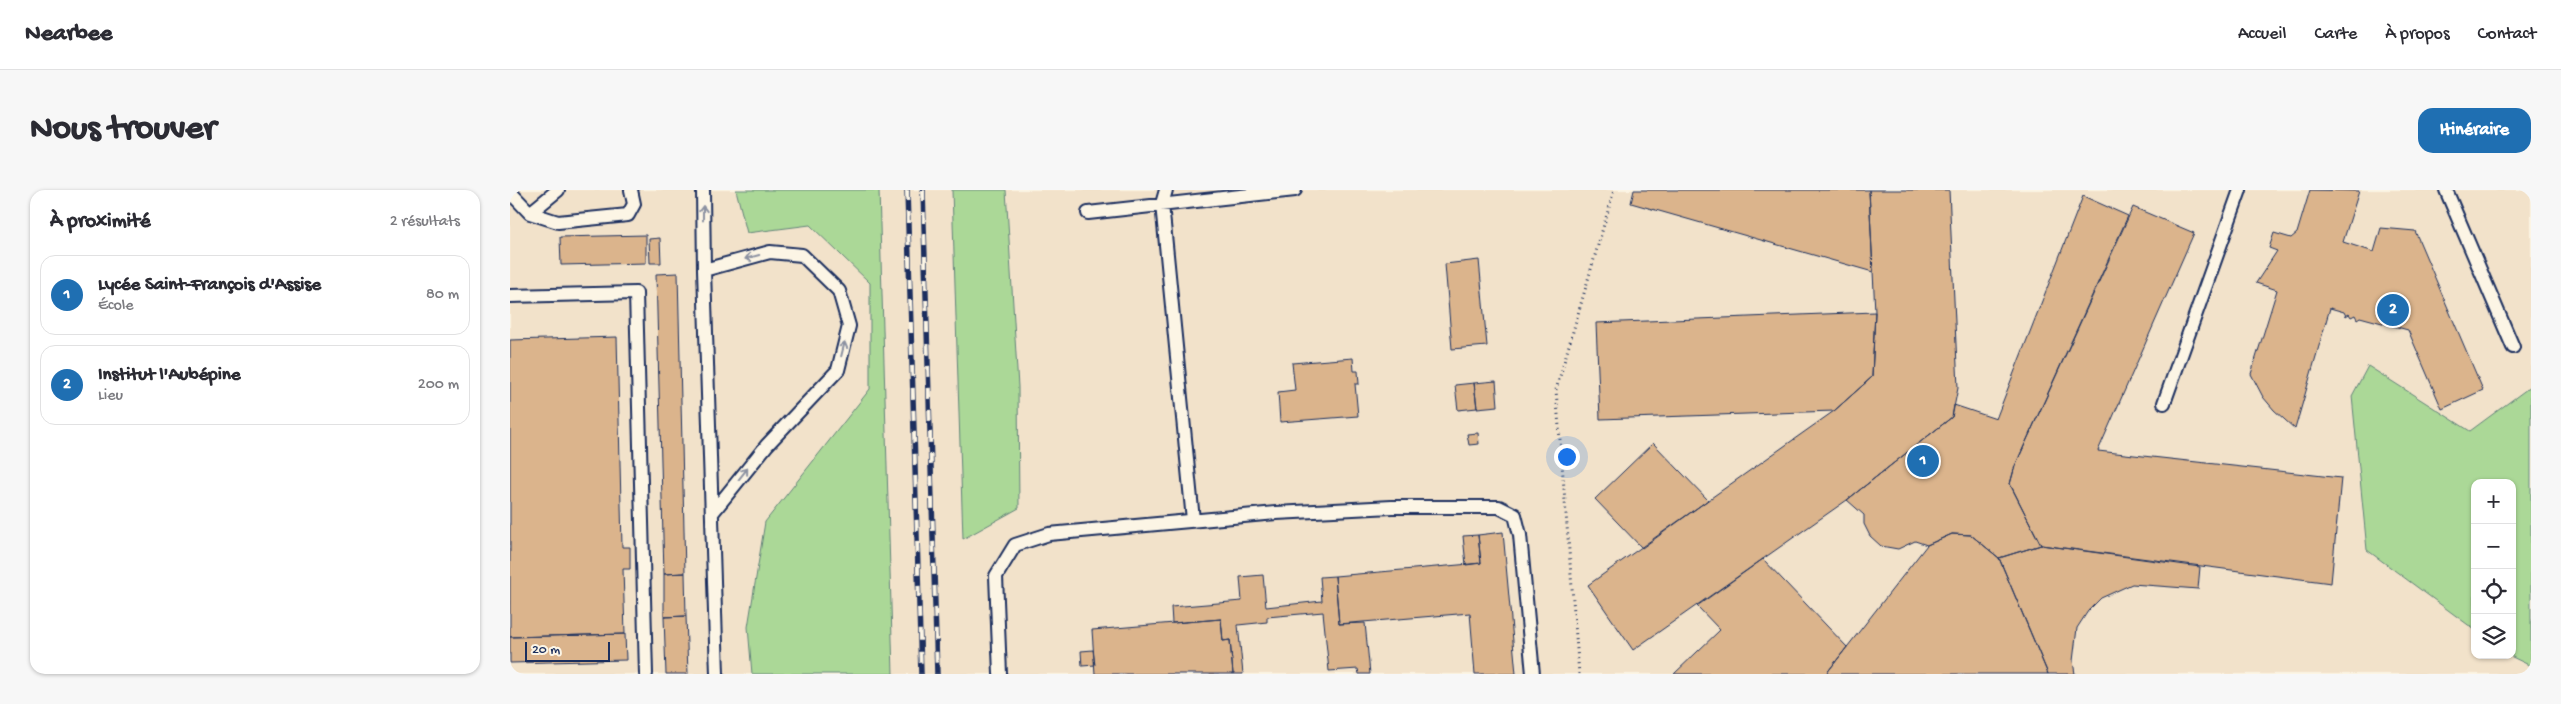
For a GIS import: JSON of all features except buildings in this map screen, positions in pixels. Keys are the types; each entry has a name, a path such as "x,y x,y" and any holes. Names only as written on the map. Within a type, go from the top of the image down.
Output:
{"lane":[{"path":"530,213 558,190"},
{"path":"510,192 530,213 558,222 628,216 634,204 631,190"},
{"path":"703,190 717,674"},
{"path":"1166,190 1162,204 1193,520"},
{"path":"1088,213 1295,190"},
{"path":"2164,403 2240,190"},
{"path":"2446,190 2513,347"},
{"path":"704,270 770,252 802,255 838,291 849,326 838,370 766,445 713,512"},
{"path":"510,296 636,293 646,674"},
{"path":"1000,674 996,576 1016,545 1049,534 1193,520 1392,507 1499,507 1515,515 1520,535 1533,674"}],"path":[{"path":"1579,674 1556,390 1614,190"}],"shaded area":[{"path":"510,190 2531,190 2531,674 510,674"}],"green space":[{"path":"736,190 879,190 893,674 752,674 748,627 765,522 870,389 870,283 810,225 747,233"},
{"path":"952,190 1006,190 1018,387 1019,508 963,539"},
{"path":"2368,366 2470,431 2531,386 2531,666 2516,659 2516,479 2471,479 2471,627 2367,550 2352,396"}],"railway":[{"path":"907,190 921,674"},
{"path":"923,190 937,674"}],"place":[{"name":"Institut l'Aubépine","path":"2393,310"},
{"name":"Lycée Saint-François d'Assise","path":"1923,461"}]}
